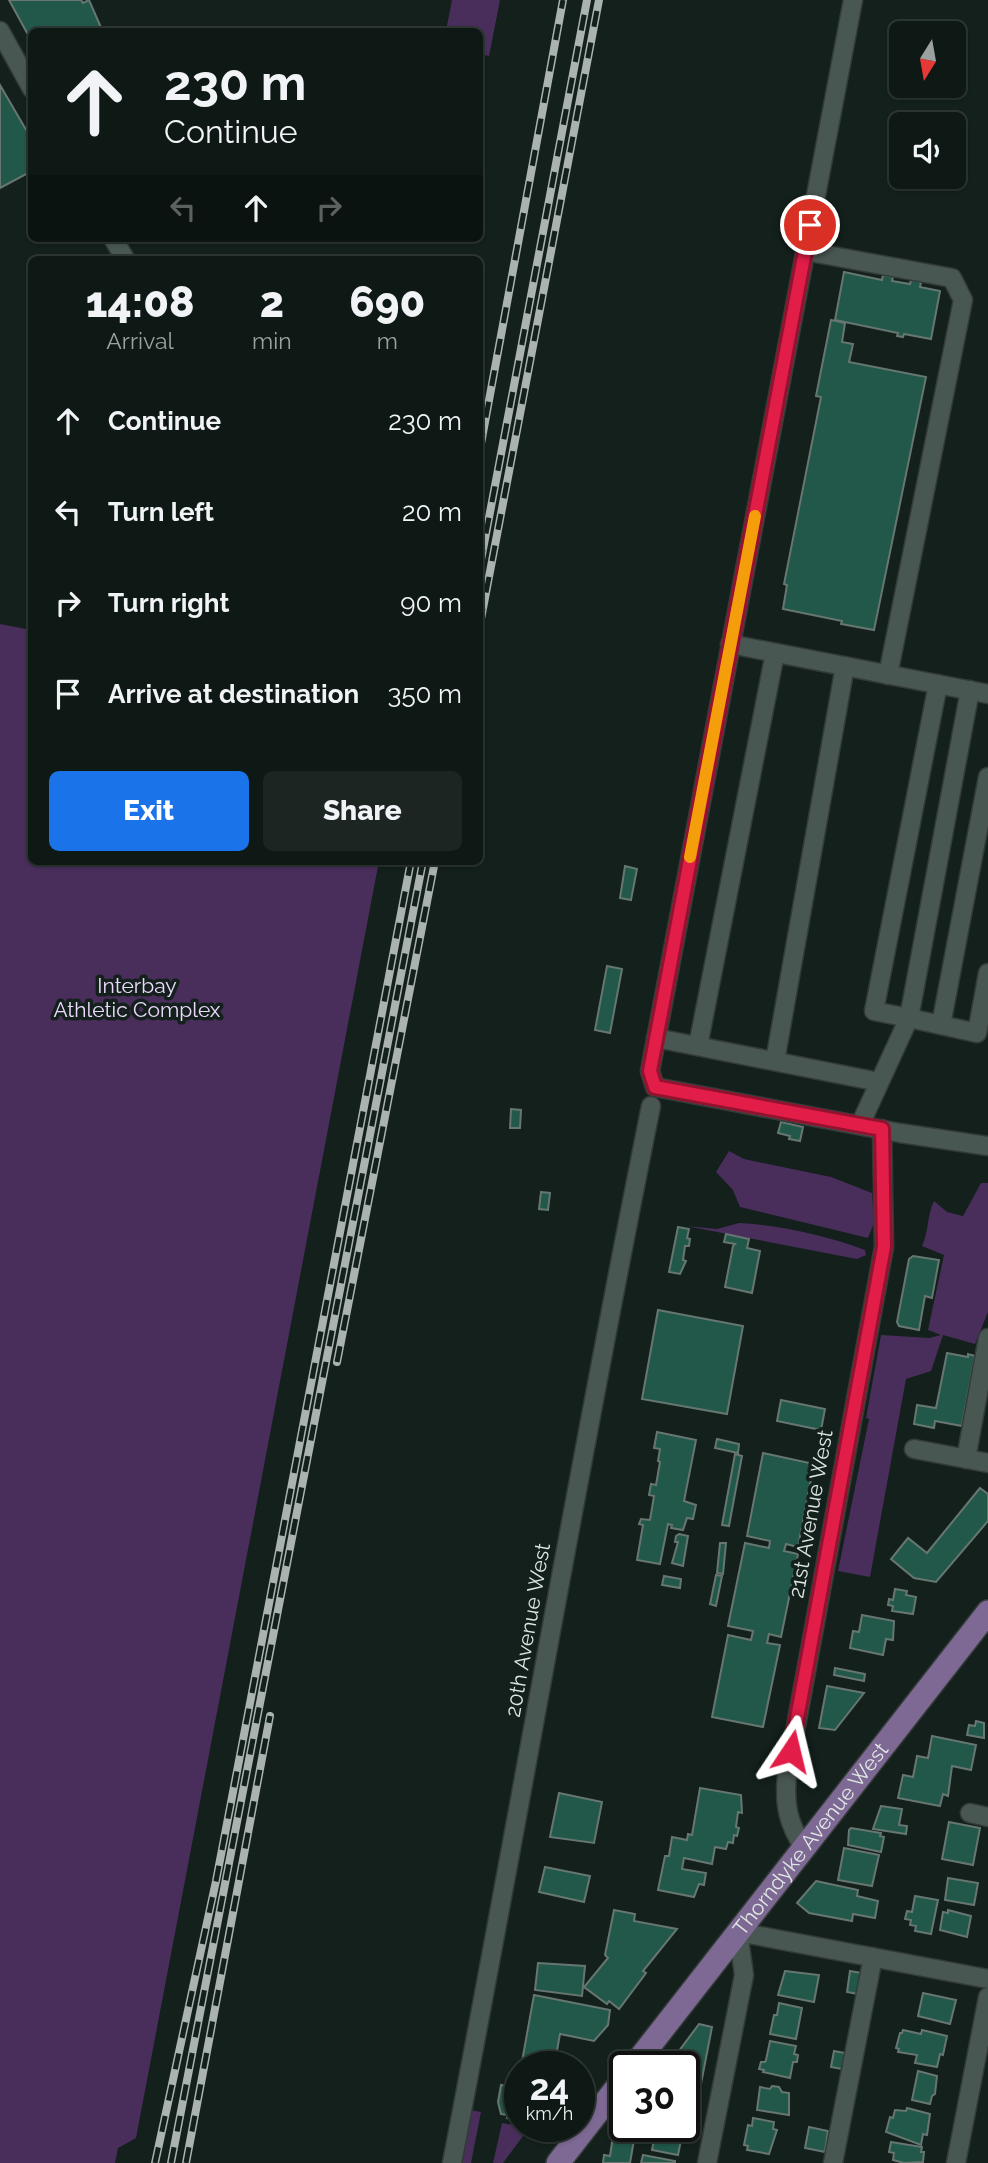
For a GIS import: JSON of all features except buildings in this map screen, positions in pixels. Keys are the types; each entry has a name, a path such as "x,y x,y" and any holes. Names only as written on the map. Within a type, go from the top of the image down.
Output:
{"main road":[{"name":"Thorndyke Avenue West","path":"645,2051 988,1612"},
{"path":"558,2163 609,2098"}],"street":[{"path":"853,0 650,1071 655,1087 988,1146"},
{"path":"0,31 28,82"},
{"path":"805,251 952,278 963,300 888,675"},
{"path":"730,644 988,694"},
{"path":"698,1046 775,653"},
{"path":"775,1061 845,666"},
{"path":"938,684 874,1011 977,1032 988,973"},
{"path":"860,1125 909,1018 970,691"},
{"path":"941,1025 988,777"},
{"path":"656,1038 879,1082"},
{"name":"20th Avenue West","path":"452,2163 604,1339 651,1106"},
{"name":"21st Avenue West","path":"804,1849 796,1837 787,1811 786,1775 884,1247 882,1129"},
{"path":"966,1459 982,1349"},
{"path":"915,1449 988,1463"},
{"path":"970,1813 988,1816"},
{"path":"707,2163 744,1975 738,1932 988,1979"},
{"path":"833,2163 873,1957"},
{"path":"957,2163 988,1997"}],"green space":[{"path":"452,0 500,0 489,56 483,55 483,28 447,28"},
{"name":"Interbay Athletic Complex","path":"0,624 28,629 28,865 378,865 136,2138 118,2148 115,2163 0,2163"},
{"path":"729,1151 744,1159 831,1177 872,1193 874,1223 868,1238 740,1207 733,1190 716,1172"},
{"path":"981,1183 988,1183 988,1312 975,1344 943,1335 931,1371 906,1379 870,1577 838,1571 869,1419 866,1418 881,1335 929,1338 941,1335 928,1330 944,1255 922,1246 930,1212 934,1201 947,1212 963,1216"},
{"path":"739,1223 819,1236 865,1250 866,1255 857,1259 686,1226 717,1229"},
{"path":"470,2110 481,2112 471,2163 459,2163"},
{"path":"504,2123 504,2142 519,2142 503,2163 493,2163"}],"railway":[{"path":"483,433 563,0"},
{"path":"483,549 587,0"},
{"path":"483,608 599,0"},
{"path":"155,2163 216,1881 410,865"},
{"path":"171,2163 422,865"},
{"path":"337,1362 434,865"},
{"path":"186,2163 270,1716"}],"slow traffic":[{"path":"690,857 755,516"}],"route":[{"path":"791,1751 884,1247 882,1129 655,1087 650,1071 810,225"}]}
